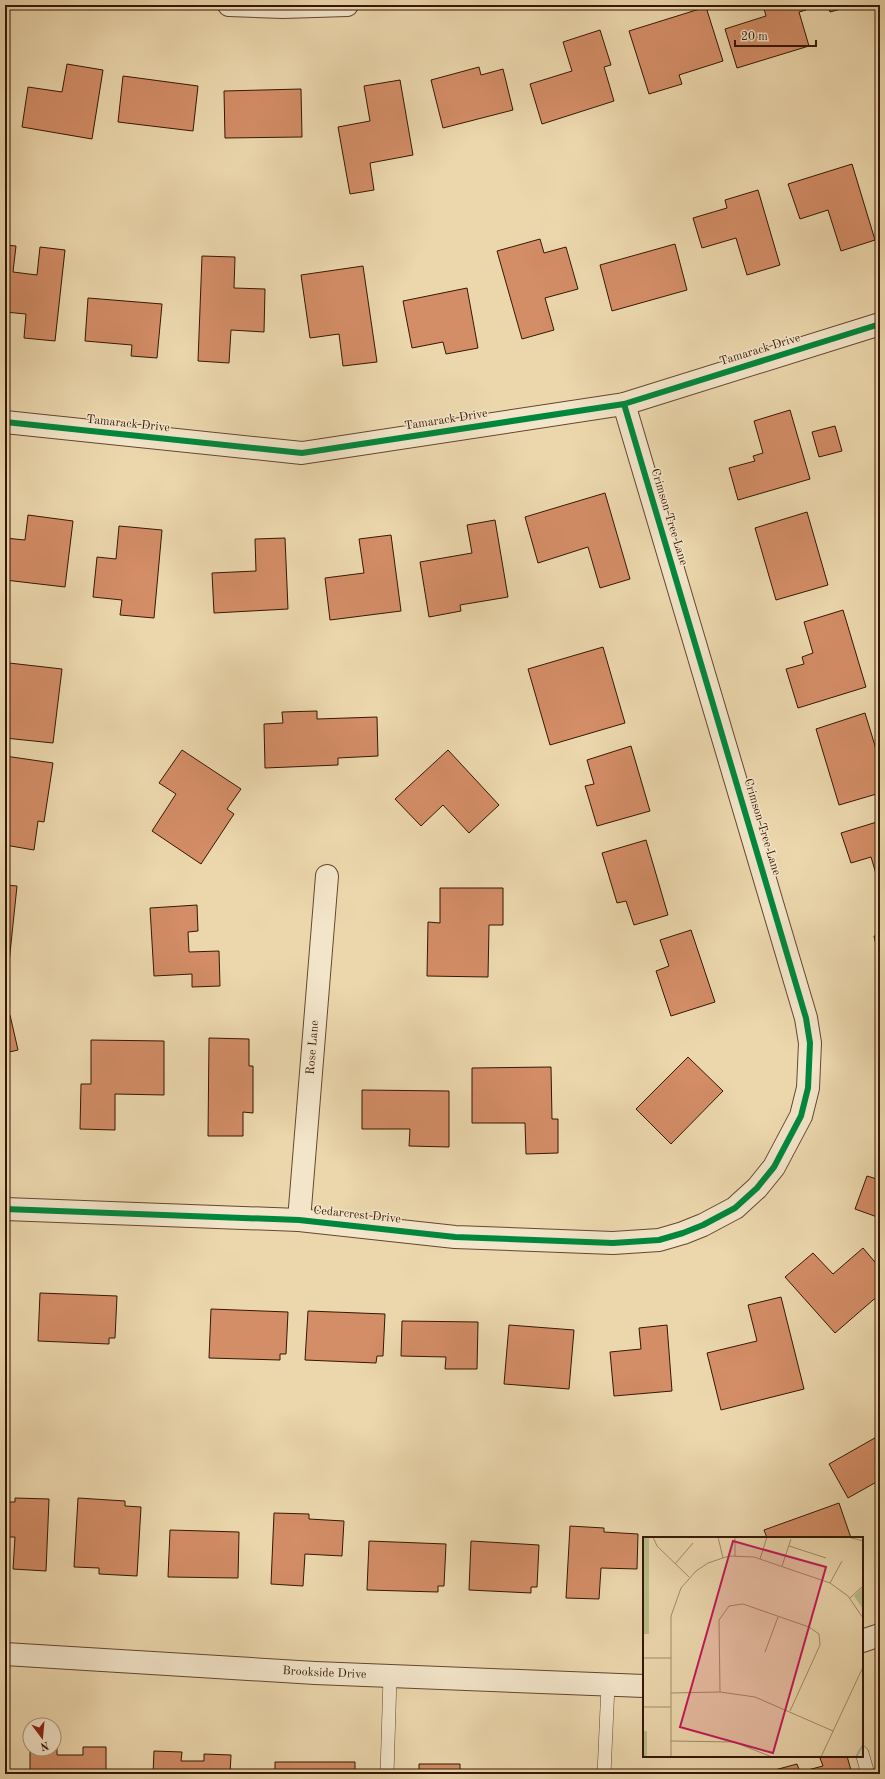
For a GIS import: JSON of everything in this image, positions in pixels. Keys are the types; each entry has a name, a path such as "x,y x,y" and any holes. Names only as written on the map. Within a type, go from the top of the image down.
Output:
{"street":[{"path":"229,5 283,7 347,5"},
{"name":"Tamarack Drive","path":"5,422 302,453 624,404 880,324"},
{"name":"Crimson Tree Lane","path":"624,404 798,987 806,1018 810,1043 808,1088 801,1116 789,1142 774,1166 757,1188 735,1208 703,1225"},
{"name":"Rose Lane","path":"299,1220 326,876"},
{"name":"Cedarcrest Drive","path":"5,1209 299,1220 455,1236 613,1243 659,1240 703,1225"},
{"path":"863,1641 880,1635"},
{"name":"Brookside Drive","path":"5,1654 390,1677 643,1686"}],"lane":[{"path":"387,1774 390,1677"},
{"path":"604,1774 608,1685"},
{"path":"863,1756 868,1774"}],"building":[{"path":"763,5 804,5 806,10 799,12 809,46 737,68 725,29 766,16"},
{"path":"828,5 855,5 830,12"},
{"path":"706,7 723,61 679,75 682,84 649,94 629,31"},
{"path":"600,30 611,65 604,67 614,101 542,124 530,84 572,71 563,42"},
{"path":"5,58 8,58 5,78"},
{"path":"67,64 103,70 92,139 22,127 28,87 62,92"},
{"path":"479,67 481,75 503,69 513,110 443,128 431,80"},
{"path":"123,76 198,86 193,131 118,122"},
{"path":"400,80 413,155 370,163 374,190 350,194 338,127 370,121 364,86"},
{"path":"301,89 302,137 225,138 224,91"},
{"path":"852,164 875,240 841,251 828,210 800,219 788,184"},
{"path":"758,190 780,265 747,275 736,238 702,248 693,218 727,208 725,200"},
{"path":"540,239 544,253 566,247 578,289 545,298 554,330 522,339 497,251"},
{"path":"675,244 687,290 612,311 600,265"},
{"path":"5,245 16,246 13,272 37,275 40,247 65,250 55,341 24,338 26,314 5,312"},
{"path":"202,256 235,257 234,288 265,289 264,332 231,330 229,363 198,361"},
{"path":"363,266 377,362 343,366 339,334 310,338 301,275"},
{"path":"467,288 478,348 446,354 443,342 412,348 403,301"},
{"path":"88,298 162,304 157,358 131,356 132,345 85,341"},
{"path":"790,410 810,479 738,500 729,468 755,461 753,456 763,453 754,421"},
{"path":"835,426 842,451 819,457 812,432"},
{"path":"605,493 630,579 600,588 588,547 538,563 525,517"},
{"path":"807,512 828,585 776,600 755,528"},
{"path":"28,515 73,521 65,587 5,580 5,538 25,540"},
{"path":"495,520 508,597 460,605 461,611 429,617 420,562 472,553 467,525"},
{"path":"119,526 162,530 154,618 120,615 122,600 93,597 97,557 116,559"},
{"path":"391,535 401,611 330,620 325,578 364,573 359,539"},
{"path":"285,538 288,609 214,613 212,573 256,571 255,539"},
{"path":"843,610 866,687 798,708 786,669 804,664 802,657 813,653 804,622"},
{"path":"603,647 625,723 550,745 528,669"},
{"path":"9,663 62,669 53,743 5,738 5,697"},
{"path":"317,711 317,719 377,717 378,756 338,758 338,765 265,768 264,724 283,723 282,712"},
{"path":"865,713 880,762 880,793 839,805 816,729"},
{"path":"631,746 650,811 597,826 585,786 594,784 587,760"},
{"path":"182,750 241,789 227,809 234,814 201,864 152,831 176,794 159,783"},
{"path":"448,750 499,805 469,833 443,805 421,826 395,799"},
{"path":"5,756 53,763 44,822 38,821 34,850 5,845"},
{"path":"880,821 880,887 871,857 851,863 841,833"},
{"path":"646,840 668,915 634,925 626,901 617,903 602,853"},
{"path":"5,885 17,886 7,982 5,982"},
{"path":"440,888 503,888 503,925 489,925 488,977 427,976 428,922 440,923"},
{"path":"197,905 198,931 188,932 189,952 219,951 220,986 192,987 192,974 154,976 150,908"},
{"path":"691,930 715,1002 671,1016 656,971 669,966 660,940"},
{"path":"880,935 880,962 874,936"},
{"path":"10,1015 18,1050 5,1053 5,1016"},
{"path":"209,1038 249,1039 249,1066 253,1066 253,1113 243,1112 243,1136 208,1136"},
{"path":"91,1040 164,1041 164,1095 115,1094 115,1130 80,1129 81,1084 91,1084"},
{"path":"688,1057 723,1091 671,1144 636,1109"},
{"path":"551,1067 552,1119 558,1119 558,1153 526,1154 525,1123 472,1123 472,1068"},
{"path":"5,1076 9,1093 5,1094"},
{"path":"362,1090 449,1091 449,1147 409,1146 410,1129 362,1129"},
{"path":"867,1176 880,1180 880,1218 855,1209"},
{"path":"863,1248 880,1268 880,1294 835,1333 785,1277 813,1253 833,1274"},
{"path":"40,1293 117,1296 115,1338 109,1338 109,1344 38,1341"},
{"path":"781,1297 804,1389 721,1410 707,1353 757,1341 748,1305"},
{"path":"211,1309 288,1312 286,1354 280,1354 280,1360 209,1358"},
{"path":"308,1311 385,1314 383,1356 377,1356 376,1363 305,1360"},
{"path":"402,1321 478,1322 477,1369 445,1369 446,1357 401,1356"},
{"path":"509,1325 574,1330 569,1389 504,1384"},
{"path":"667,1325 672,1391 614,1396 610,1352 641,1349 639,1328"},
{"path":"880,1435 880,1480 848,1498 829,1464"},
{"path":"15,1498 49,1499 46,1571 13,1569 15,1537 5,1537 5,1502 15,1502"},
{"path":"78,1498 125,1501 125,1506 141,1507 137,1576 99,1574 99,1568 74,1567"},
{"path":"839,1503 851,1537 767,1537 764,1530"},
{"path":"274,1513 309,1514 309,1519 344,1521 342,1556 305,1554 303,1586 271,1584"},
{"path":"570,1526 604,1528 604,1532 638,1534 637,1569 601,1568 599,1599 566,1598"},
{"path":"170,1530 239,1532 238,1578 168,1577"},
{"path":"369,1541 446,1544 444,1586 438,1586 438,1592 367,1590"},
{"path":"471,1541 539,1545 537,1587 531,1587 531,1593 469,1590"},
{"path":"83,1747 106,1747 106,1774 30,1774 30,1757 62,1757 62,1755 83,1755"},
{"path":"154,1751 182,1752 181,1761 204,1761 204,1754 231,1755 230,1774 153,1774"},
{"path":"847,1757 852,1774 772,1774 771,1771 797,1764 800,1772 823,1766 820,1758"},
{"path":"275,1762 355,1762 355,1774 275,1774"},
{"path":"419,1764 460,1764 460,1774 419,1774"}],"cycle path":[{"path":"5,422 302,453 624,404 880,324"},
{"path":"5,1209 299,1220 455,1237 613,1243 659,1240 703,1225 735,1208 757,1188 774,1167 801,1116 808,1088 810,1043 806,1018 624,404"}]}
